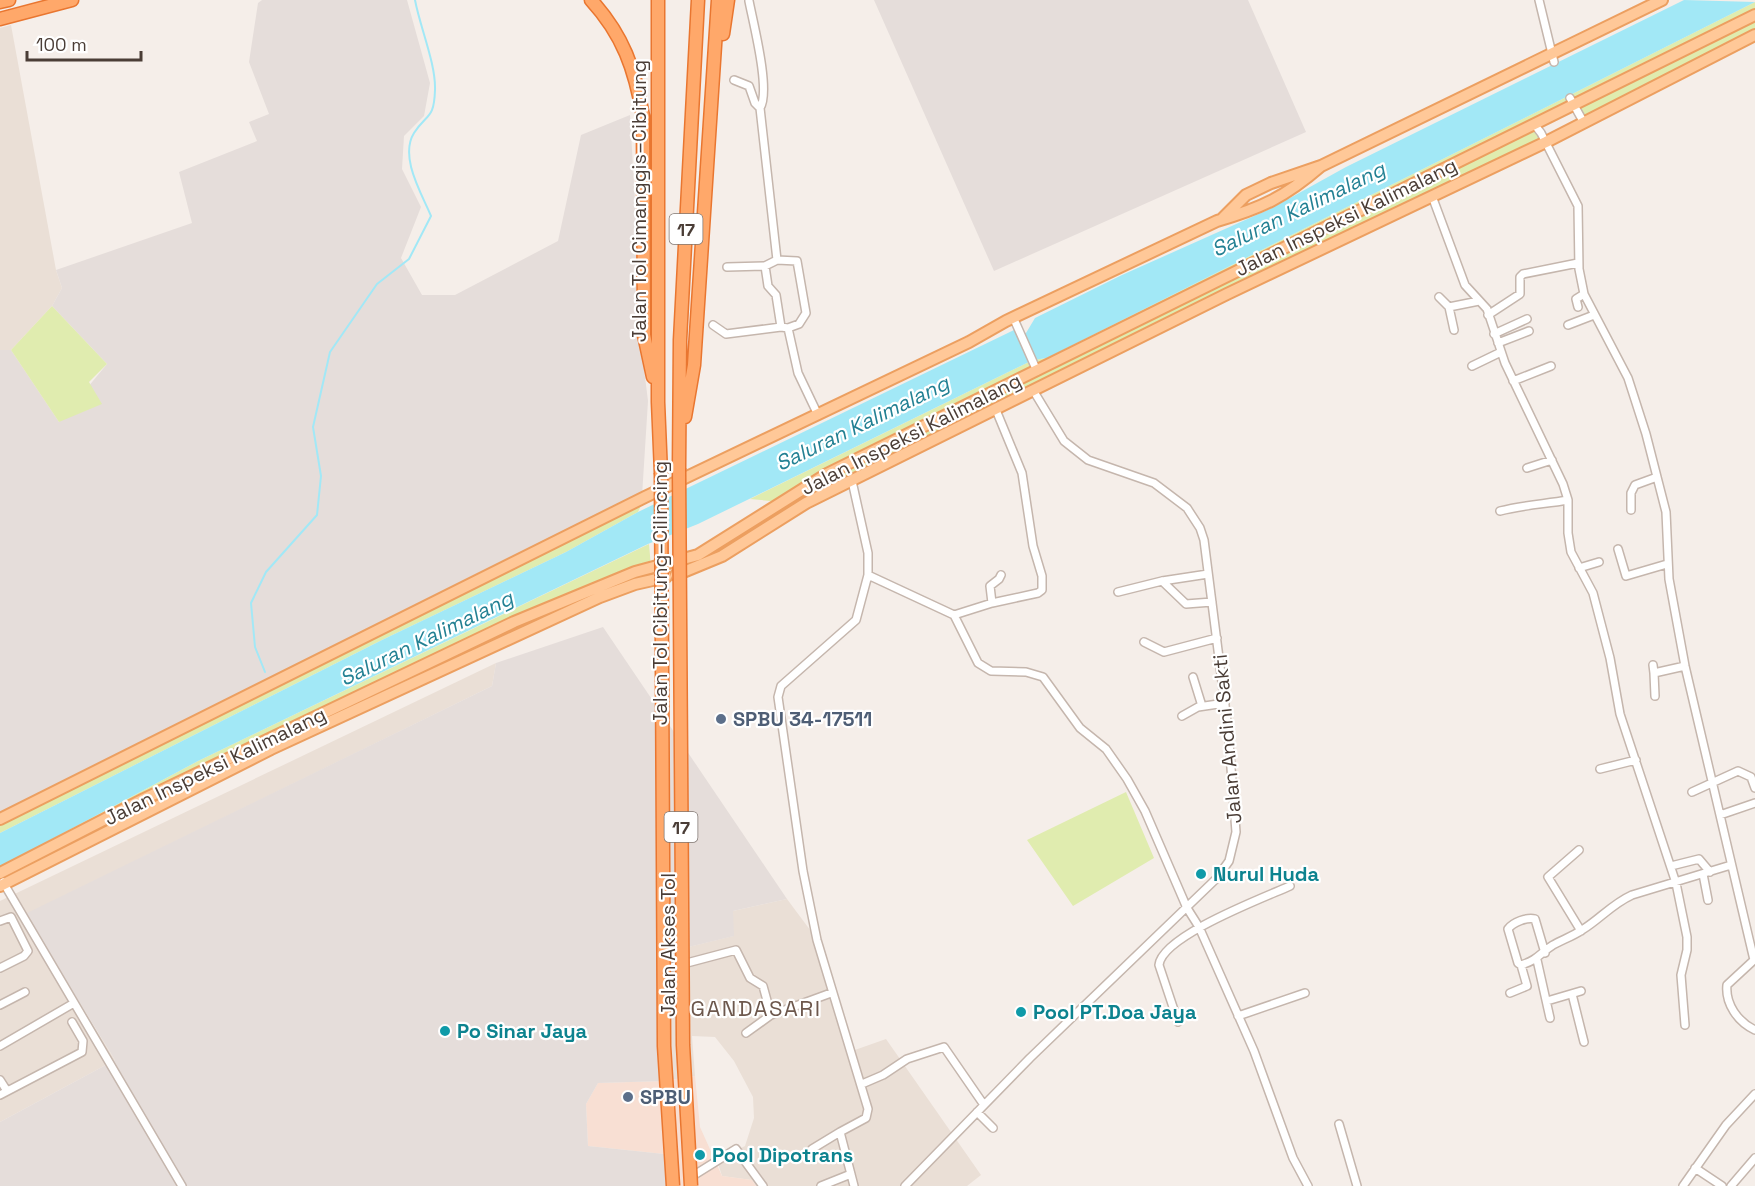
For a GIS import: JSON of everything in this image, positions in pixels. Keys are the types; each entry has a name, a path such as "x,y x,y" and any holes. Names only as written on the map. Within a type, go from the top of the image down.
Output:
{"highway":[{"path":"0,3 9,0"},
{"path":"0,14 47,0"},
{"path":"0,19 72,0"},
{"path":"591,0 612,23 627,54 637,83 643,116 644,335 658,402"},
{"name":"Jalan Tol Cimanggis–Cibitung","path":"658,0 658,402"},
{"name":"Jalan Tol Cibitung–Cilincing","path":"688,1184 683,1045 680,340 698,0"},
{"path":"679,463 694,365 718,0"},
{"path":"707,146 728,0"},
{"name":"Jalan Tol Cibitung–Cilincing","path":"658,402 661,473 664,1046 674,1186"}],"main road":[{"path":"1217,221 1246,195 1271,183 1321,166 1553,58 1662,0"},
{"name":"Jalan Inspeksi Kalimalang","path":"1,880 146,804 430,662 596,587 710,549 834,470 1036,368 1534,124 1572,101 1755,15"},
{"name":"Jalan Inspeksi Kalimalang","path":"269,744 435,674 620,589 671,576 722,556 789,512 1033,390 1546,142 1755,35"},
{"path":"0,819 671,490 969,342 1013,317 1217,221 1251,213 1299,185 1321,166"},
{"name":"Jalan Akses Tol","path":"671,490 677,1127 674,1186"},
{"path":"782,502 789,512"},
{"path":"430,662 435,674"},
{"name":"Jalan Akses Tol","path":"677,1127 688,1184"}],"street":[{"path":"1539,0 1553,58"},
{"path":"749,1 761,71 764,100 760,108 777,260"},
{"path":"734,80 749,87 755,103 760,108"},
{"path":"1572,101 1584,123"},
{"path":"1534,124 1546,142 1578,206 1578,263 1584,294 1629,378 1666,512 1667,564 1685,666 1754,960 1731,980 1727,985 1726,993 1734,1012 1755,1030"},
{"path":"1432,196 1465,285 1488,315 1513,381 1552,460 1568,500 1568,533 1571,552 1596,602 1620,714 1676,883 1687,937 1687,951 1681,975 1685,1025"},
{"path":"712,325 726,334 785,327 804,320 806,305 797,261 777,260 765,266 727,267"},
{"path":"1488,315 1520,294 1520,277 1523,274 1578,263"},
{"path":"765,266 768,286 776,295 798,373 818,415"},
{"path":"1578,307 1576,299 1584,294"},
{"path":"1439,297 1449,307 1454,330"},
{"path":"1449,307 1479,301"},
{"path":"1568,325 1594,315"},
{"path":"1013,317 1036,368"},
{"path":"1494,333 1527,319"},
{"path":"1498,343 1529,331"},
{"path":"1472,366 1501,352"},
{"path":"1513,381 1551,366"},
{"name":"Jalan Andini Sakti","path":"905,1186 976,1112 1187,908 1224,868 1232,853 1236,832 1217,638 1204,540 1196,519 1188,508 1154,483 1088,460 1076,451 1055,429 1033,390"},
{"path":"954,615 992,603 1038,593 1043,587 1040,567 1033,546 1022,473 996,410"},
{"path":"1527,468 1552,460"},
{"path":"1631,510 1631,493 1635,485 1657,477"},
{"path":"812,1149 866,1118 868,1109 862,1084 831,993 803,872 778,697 781,686 851,627 856,620 868,574 866,537 852,481"},
{"path":"1500,511 1535,503 1543,505 1568,500"},
{"path":"1618,549 1626,576 1667,564"},
{"path":"1579,568 1599,562"},
{"path":"868,574 954,615 978,663 991,671 1026,672 1043,677 1080,728 1106,748 1145,811 1187,908 1199,927 1238,1016 1293,1158 1308,1186"},
{"path":"1118,592 1162,581 1208,574"},
{"path":"992,603 990,586 1001,575"},
{"path":"1162,581 1186,604 1212,602"},
{"path":"1143,642 1164,652 1217,638"},
{"path":"1654,696 1654,669 1685,666"},
{"path":"1193,677 1202,706"},
{"path":"1182,716 1202,706 1225,703"},
{"path":"1600,769 1636,760"},
{"path":"1692,792 1738,771 1751,777 1755,788"},
{"path":"1720,815 1755,803"},
{"path":"1579,850 1548,877 1581,931"},
{"path":"1671,866 1699,859 1706,873 1708,900"},
{"path":"1521,965 1537,960 1556,944 1581,931 1617,902 1646,889 1676,883 1731,865"},
{"path":"1,880 182,1186"},
{"path":"1178,1022 1159,965 1160,958 1199,927 1290,886"},
{"path":"0,921 9,917 13,920 28,951 24,956 0,968"},
{"path":"1510,993 1527,986 1508,929 1513,924 1529,918 1535,919 1545,953"},
{"path":"674,967 696,959 736,950 747,974 763,986 771,1016"},
{"path":"1537,960 1550,1018"},
{"path":"1547,1001 1581,991"},
{"path":"0,1005 25,992"},
{"path":"746,1033 771,1016 831,993"},
{"path":"1238,1016 1305,993"},
{"path":"1572,994 1584,1042"},
{"path":"0,1046 74,1004"},
{"path":"0,1080 3,1093 82,1052 83,1041 72,1023"},
{"path":"862,1084 883,1075 907,1059 944,1047 984,1105"},
{"path":"1683,1186 1726,1125 1755,1094"},
{"path":"976,1112 993,1128"},
{"path":"1339,1124 1357,1186"},
{"path":"840,1132 854,1186"},
{"path":"688,1184 736,1149 763,1186"},
{"path":"1731,1186 1755,1158"},
{"path":"1695,1168 1722,1186"},
{"path":"821,1186 851,1174"}],"shaded area":[{"path":"262,0 407,0 430,83 424,116 404,136 402,169 421,207 401,258 422,295 455,295 558,241 581,135 630,115 640,337 648,401 642,496 0,817 0,350 11,350 59,422 107,364 52,306 62,288 56,270 192,223 179,172 257,141 249,122 269,114 249,62 258,3"},
{"path":"874,0 1248,0 1306,132 994,271"},
{"path":"11,25 56,270 62,288 52,306 11,350 0,350 0,28"},
{"path":"603,627 787,899 733,911 734,936 660,954 664,1081 598,1083 586,1104 588,1146 664,1154 669,1186 0,1186 0,1122 115,1060 25,914 492,686 496,663"},
{"path":"496,663 492,686 25,915 115,1060 0,1122 0,901"},
{"path":"787,899 825,950 852,1051 886,1039 981,1175 967,1186 756,1186 752,1180 722,1176 717,1160 745,1146 754,1118 753,1097 734,1061 715,1037 692,1036 695,1076 664,1081 660,954 733,936 733,911"},
{"path":"695,1076 700,1127 722,1176 752,1180 756,1186 669,1186 664,1154 588,1146 586,1104 598,1083 664,1081"}],"green space":[{"path":"1755,2 1755,34 1584,123 1573,105 1534,124 1546,142 789,512 782,502 750,499 1033,360 1047,358"},
{"path":"52,306 107,364 89,382 102,404 59,422 11,350"},
{"path":"645,497 638,512 566,552 382,640 0,833 0,819"},
{"path":"649,544 651,567 430,662 435,674 148,809 144,799 0,873 0,867 198,761"},
{"path":"1126,792 1154,858 1073,906 1027,840"}],"water":[{"name":"Saluran Kalimalang","path":"1684,0 1755,2 1047,358 1033,360 698,524 648,544 198,761 0,867 0,833 382,640 566,552 638,512 1014,330 1019,336 1026,333 1035,318 1122,275 1272,208 1346,167"}],"waterway":[{"path":"265,672 255,647 251,603 266,572 317,515 321,476 313,427 330,352 377,284 409,259 431,216 413,175 409,153 414,133 431,112 435,90 433,69 415,0"}],"place":[{"name":"SPBU 34-17511","path":"721,719"},
{"name":"Nurul Huda","path":"1201,874"},
{"name":"Pool PT.Doa Jaya","path":"1021,1012"},
{"name":"Po Sinar Jaya","path":"445,1031"},
{"name":"SPBU","path":"628,1097"},
{"name":"Pool Dipotrans","path":"700,1155"}],"district":[{"name":"GANDASARI","path":"756,1008"}]}
